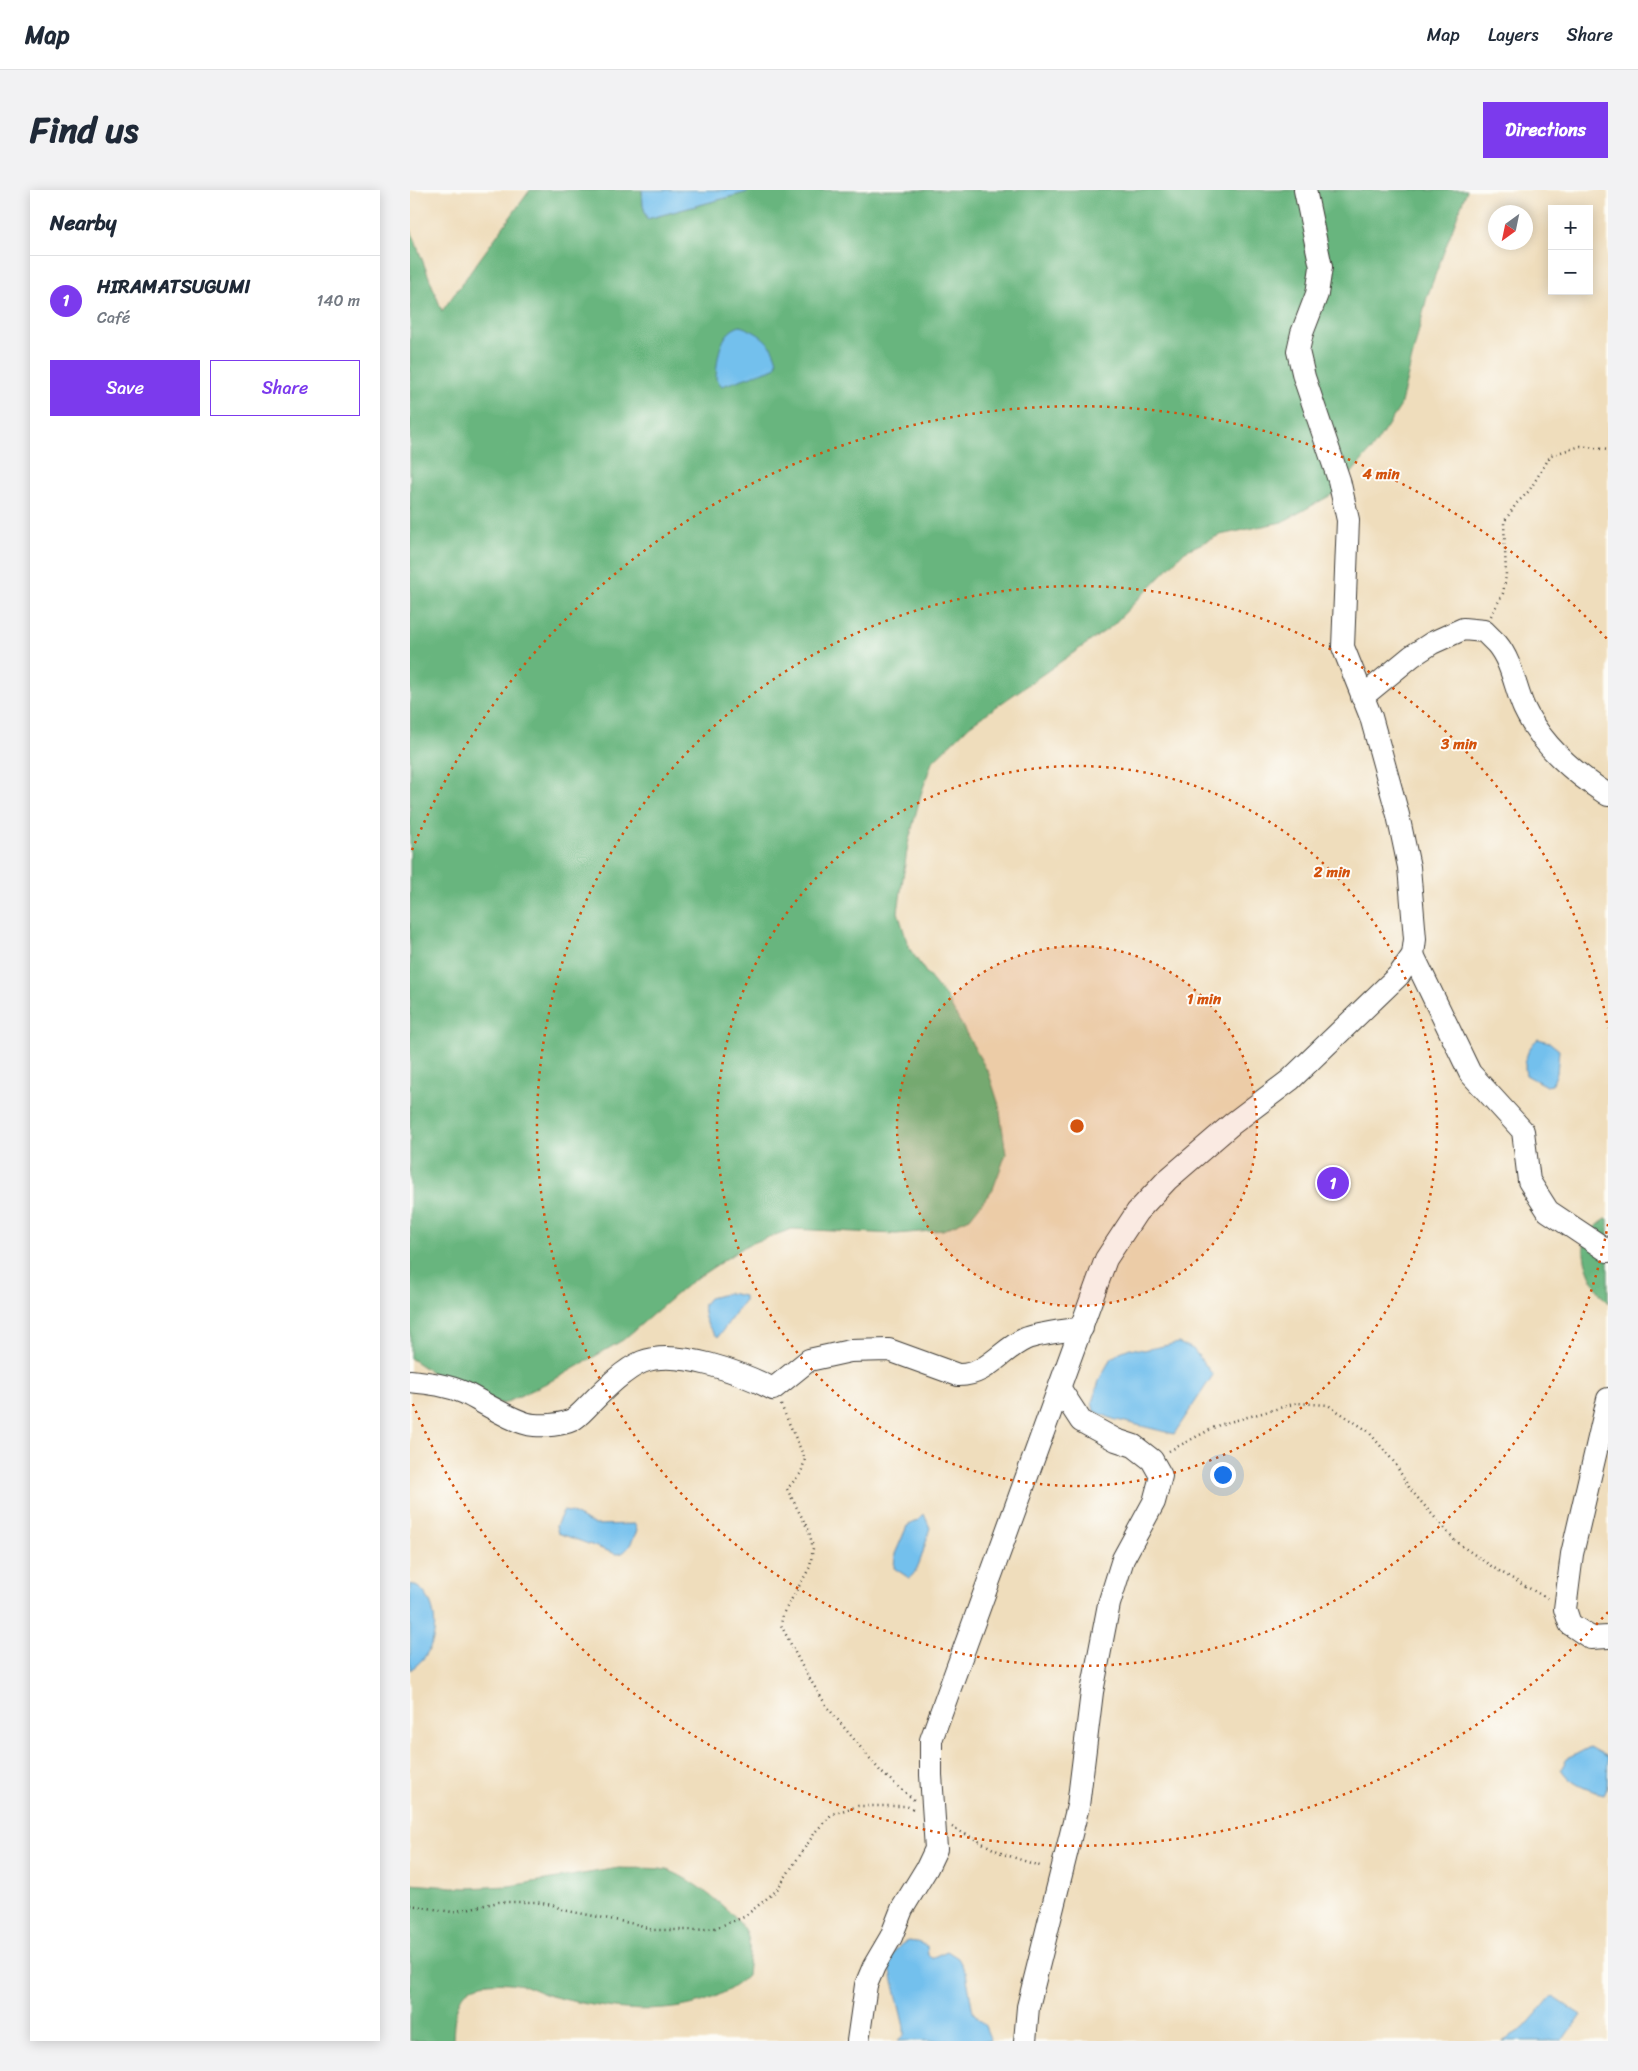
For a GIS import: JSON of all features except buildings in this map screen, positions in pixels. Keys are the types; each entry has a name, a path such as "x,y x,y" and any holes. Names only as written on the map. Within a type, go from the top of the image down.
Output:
{"street":[{"path":"858,2041 866,1985 874,1966 891,1937 902,1909 927,1868 936,1849 931,1775 931,1740 1014,1515 1028,1469 1060,1389 1106,1259 1136,1212 1168,1180 1232,1124 1290,1080 1400,975 1413,955 1415,939 1409,867 1398,815 1371,717 1343,647 1348,520 1339,480 1304,376 1298,351 1302,333 1317,294 1321,267 1305,190"},
{"path":"1362,698 1412,656 1432,643 1463,629 1484,631 1498,645 1525,709 1548,746 1580,777 1608,795"},
{"path":"1413,955 1470,1073 1523,1131 1529,1180 1548,1211 1608,1251"},
{"path":"410,1381 440,1384 464,1393 506,1415 532,1425 558,1424 572,1420 614,1381 642,1362 659,1358 696,1361 747,1376 773,1389 809,1360 850,1351 889,1350 958,1375 968,1375 980,1371 1026,1338 1082,1328"},
{"path":"1024,2041 1028,2007 1078,1806 1092,1692 1109,1604 1123,1559 1154,1502 1161,1476 1152,1460 1134,1446 1116,1440 1081,1421 1060,1389"},
{"path":"1608,1399 1572,1554 1565,1609 1570,1624 1591,1638 1608,1637"}],"path":[{"path":"1484,631 1503,593 1506,576 1504,522 1516,504 1529,491 1551,455 1581,446 1608,450"},
{"path":"773,1389 805,1459 801,1473 788,1489 809,1531 813,1548 810,1567 784,1614 781,1625 804,1670 828,1708 881,1772 935,1817"},
{"path":"1152,1460 1219,1425 1296,1403 1328,1405 1368,1432 1394,1462 1410,1489 1456,1542 1494,1568 1565,1609"},
{"path":"410,1905 452,1912 499,1902 534,1902 552,1905 563,1910 640,1925 652,1930 715,1928 744,1917 776,1891 816,1832 832,1814 858,1806 906,1806 935,1817 1003,1854 1062,1872"}],"green space":[{"path":"530,190 642,190 643,205 647,219 748,192 748,190 1467,190 1427,297 1400,407 1375,445 1335,493 1282,522 1220,535 1185,551 1112,626 970,725 932,762 921,794 908,844 898,912 909,948 946,997 989,1074 999,1105 1006,1154 993,1189 970,1218 943,1230 896,1234 792,1229 747,1245 688,1284 623,1340 559,1377 503,1404 458,1390 410,1358 410,228 442,311"},
{"path":"1608,1219 1608,1303 1598,1291 1584,1257 1586,1238 1596,1226"},
{"path":"619,1868 666,1870 675,1873 687,1879 725,1908 744,1929 748,1937 747,1976 727,1991 704,2001 679,2007 653,2010 627,2009 575,2002 551,1996 518,1984 501,1982 483,1984 473,1987 462,1997 456,2011 453,2041 410,2041 410,1884 466,1888 509,1886"}],"water":[{"path":"642,190 748,190 748,192 647,219 643,205"},
{"path":"740,326 753,331 764,339 772,349 777,362 775,368 722,386 716,379 720,348 728,334"},
{"path":"1538,1039 1549,1042 1559,1050 1557,1073 1552,1085 1546,1086 1526,1075 1525,1065 1527,1056 1531,1046"},
{"path":"729,1293 744,1296 744,1301 718,1337 706,1322 704,1304 709,1298"},
{"path":"1178,1343 1193,1349 1213,1375 1174,1434 1113,1419 1094,1411 1092,1402 1100,1378 1110,1360 1120,1352 1130,1348 1144,1350"},
{"path":"563,1511 570,1512 595,1525 635,1524 637,1531 627,1550 616,1554 558,1533 556,1526"},
{"path":"924,1514 930,1528 919,1563 913,1575 909,1578 894,1568 895,1554 907,1526"},
{"path":"410,1584 426,1594 434,1613 435,1624 434,1635 427,1653 410,1670"},
{"path":"1590,1747 1608,1757 1607,1788 1604,1794 1580,1786 1569,1779 1561,1769 1567,1759"},
{"path":"908,1941 927,1946 928,1955 931,1958 947,1951 958,1958 966,1973 973,2012 985,2026 991,2041 897,2041 904,2035 904,2027 889,1964 896,1950"},
{"path":"1552,1996 1581,2015 1563,2041 1502,2041 1524,2028"}],"place":[{"name":"HIRAMATSUGUMI","path":"1333,1183"}]}
